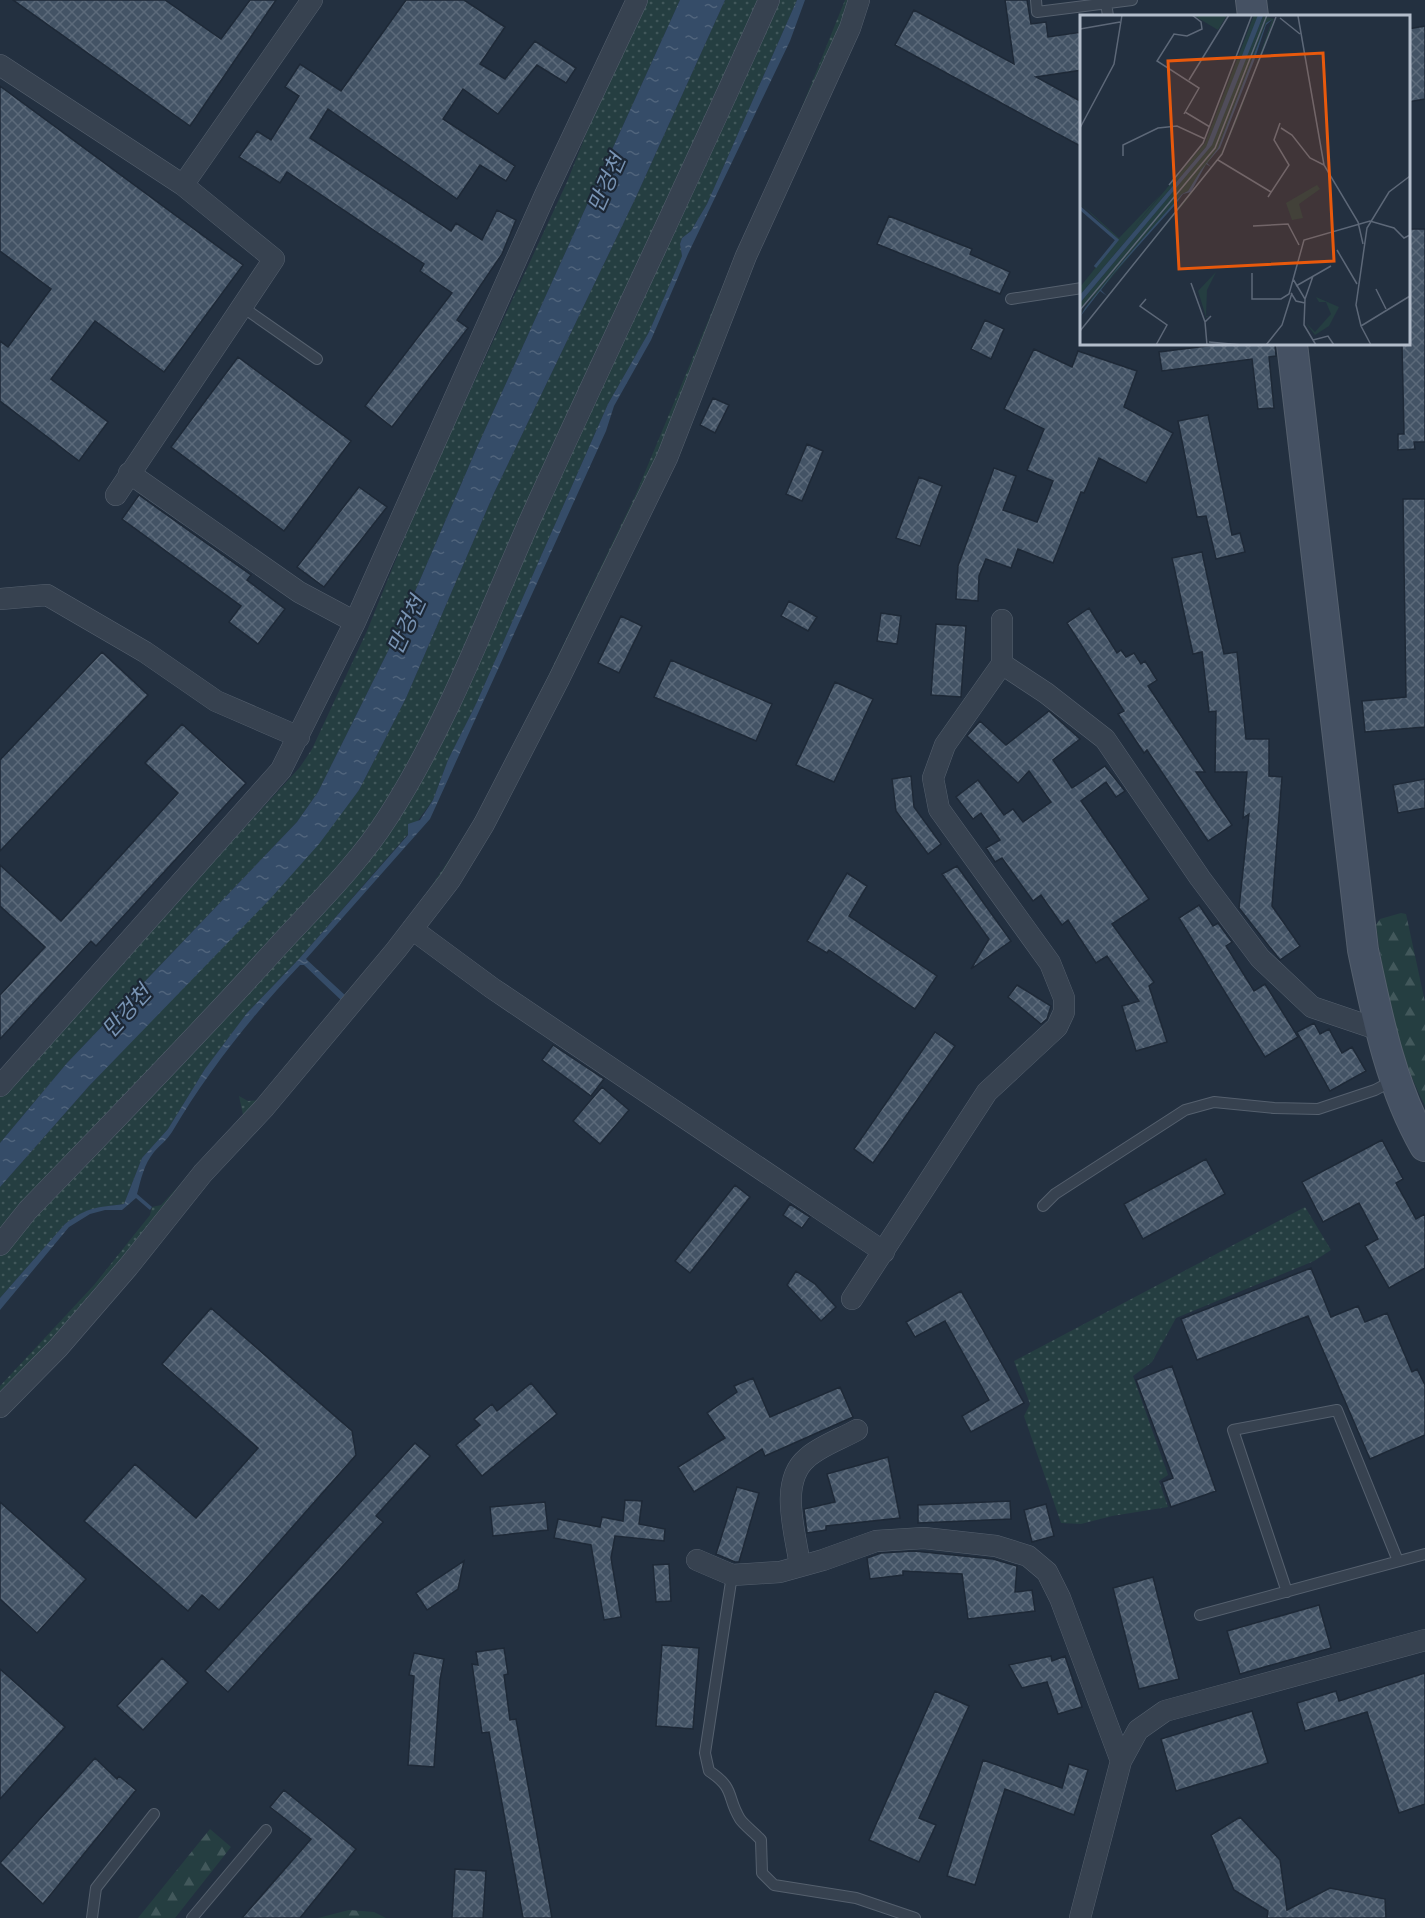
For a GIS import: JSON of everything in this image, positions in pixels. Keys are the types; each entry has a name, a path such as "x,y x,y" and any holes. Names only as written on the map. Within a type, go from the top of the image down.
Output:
{"street":[{"path":"183,185 312,0"},
{"path":"0,1086 281,770 355,622 545,195 637,0"},
{"path":"0,1245 28,1210 249,978 344,874 387,819 434,738 531,518 655,245 686,188 769,0"},
{"path":"0,1407 58,1348 120,1276 203,1173 264,1108 450,880 484,824 559,679 662,468 746,256 850,28 859,0"},
{"path":"1251,0 1253,15"},
{"path":"0,65 183,185 274,259 116,495"},
{"path":"1292,345 1363,950 1380,1030 1414,1127 1425,1146"},
{"path":"129,473 299,592 355,622"},
{"path":"0,599 47,595 145,652 216,701 299,737"},
{"path":"852,1299 987,1092 1057,1027 1064,1012 1064,998 1050,963 939,808 933,778 945,745 1002,664 1002,620"},
{"path":"1002,664 1046,693 1105,740 1200,878 1260,958 1312,1007 1380,1030"},
{"path":"412,929 492,988 884,1252"},
{"path":"800,1566 790,1497 795,1474 806,1458 856,1430"},
{"path":"697,1560 732,1575 780,1572 876,1540 924,1538 996,1546 1028,1556 1047,1572 1059,1598 1121,1761"},
{"path":"1080,1918 1121,1761 1137,1730 1165,1711 1425,1640"}],"lane":[{"path":"1036,0 1037,12 1132,0"},
{"path":"1106,3 1108,15"},
{"path":"1011,299 1080,288"},
{"path":"241,306 317,359"},
{"path":"1043,1206 1055,1194 1185,1110 1214,1102 1274,1108 1318,1109 1375,1090 1397,1078"},
{"path":"1287,1592 1233,1430 1337,1410 1398,1561"},
{"path":"1200,1615 1425,1554"},
{"path":"732,1575 705,1753 709,1771 723,1780 732,1792 741,1821 761,1840 762,1873 774,1886 856,1898 915,1918"},
{"path":"92,1918 96,1888 154,1814"},
{"path":"192,1918 266,1830"}],"green space":[{"path":"646,0 680,0 478,445 398,631 318,792 297,822 67,1063 0,1143 0,1095 300,767 312,749 367,631 424,490 567,182 606,84"},
{"path":"725,0 765,0 386,818 0,1241 0,1187 89,1086 300,865 359,790 406,698 494,493 636,197"},
{"path":"772,0 797,0 707,204 691,231 682,238 680,244 682,256 649,332 608,404 476,704 448,760 433,800 408,834 298,960 247,1013 205,1069 168,1129 142,1158 124,1204 87,1211 65,1224 0,1298 0,1250 390,820"},
{"path":"845,0 852,0 838,37 699,355 674,420 536,718 475,831 393,949 243,1124 167,1203 92,1298 0,1395 0,1386 94,1285 150,1215 152,1207 161,1205 238,1122 243,1115 239,1096 248,1101 258,1100 403,929 488,801 635,496 718,297 779,164"},
{"path":"1401,913 1406,914 1425,1002 1425,1106 1406,1061 1393,1018 1376,925 1380,919"},
{"path":"1305,1207 1331,1250 1314,1261 1176,1318 1152,1362 1133,1376 1168,1475 1159,1481 1168,1507 1112,1516 1081,1524 1061,1523 1024,1416 1030,1404 1014,1361"},
{"path":"210,1829 231,1847 175,1918 138,1918"},
{"path":"349,1910 374,1912 386,1918 318,1918"}],"water":[{"name":"만겅천","path":"680,0 725,0 636,197 494,493 406,698 359,790 319,844 270,899 89,1086 0,1187 0,1143 67,1063 297,822 318,792 398,631 478,445"},
{"path":"797,0 805,0 790,41 688,254 651,340 614,406 606,431 430,819 306,959 347,997 342,1001 304,965 300,965 231,1045 200,1087 170,1135 154,1152 143,1172 137,1194 152,1207 150,1210 136,1198 122,1210 105,1210 90,1214 69,1227 0,1310 0,1298 65,1224 87,1211 124,1204 142,1158 168,1129 205,1069 247,1013 298,960 408,835 408,824 420,820 433,800 448,760 476,704 608,404 649,332 682,256 680,244 682,238 691,231 707,204"}],"building":[{"path":"13,0 165,0 221,39 250,0 276,0 190,126"},
{"path":"406,0 464,0 505,27 480,64 505,79 535,41 576,68 566,83 537,65 498,114 463,89 443,119 515,166 506,181 480,165 457,199 328,109 310,138 451,231 456,223 482,240 497,210 516,220 502,254 457,320 468,328 392,427 365,406 452,293 420,271 424,264 287,172 280,183 239,157 257,131 271,140 299,96 285,87 300,64 341,91"},
{"path":"1005,0 1027,0 1031,24 1046,22 1048,37 1080,32 1080,70 1036,77 1080,101 1080,146 895,45 914,10 1014,64"},
{"path":"1425,26 1425,99 1410,102 1410,29"},
{"path":"0,86 243,265 164,372 95,321 51,379 108,422 79,461 0,401 0,341 8,347 51,289 0,251"},
{"path":"889,216 972,249 970,254 1010,272 1000,294 877,244"},
{"path":"1410,229 1425,229 1425,442 1414,442 1415,449 1398,450 1398,434 1404,434 1402,345 1410,345"},
{"path":"985,320 1004,329 991,359 971,349"},
{"path":"1215,345 1275,345 1276,356 1269,357 1274,408 1258,409 1252,359 1162,371 1159,352"},
{"path":"1034,349 1072,367 1078,351 1137,371 1124,407 1173,433 1146,483 1099,458 1084,493 1081,492 1053,563 1018,549 1011,568 986,559 979,576 978,601 956,599 958,566 994,468 1016,476 1003,510 1037,522 1053,481 1027,470 1044,429 1004,409"},
{"path":"238,357 351,441 284,531 171,447"},
{"path":"713,398 729,405 715,433 700,425"},
{"path":"1208,415 1232,535 1240,533 1245,552 1216,559 1206,516 1197,517 1178,421"},
{"path":"807,444 823,451 802,501 786,494"},
{"path":"919,477 942,486 920,546 896,538"},
{"path":"359,487 387,507 324,587 297,567"},
{"path":"139,495 251,575 247,580 285,609 258,644 229,622 241,606 122,519"},
{"path":"1403,499 1425,499 1425,727 1365,732 1362,701 1406,697"},
{"path":"1202,552 1224,654 1237,652 1246,739 1269,739 1269,776 1282,777 1272,906 1300,946 1280,960 1239,908 1249,814 1243,818 1247,772 1215,772 1216,711 1209,712 1202,652 1193,654 1172,558"},
{"path":"789,601 817,617 808,631 781,616"},
{"path":"1089,608 1117,653 1121,650 1126,657 1134,653 1141,664 1145,661 1157,680 1148,686 1205,772 1196,772 1232,825 1208,841 1147,750 1144,753 1118,714 1124,711 1067,623"},
{"path":"881,613 901,616 897,644 877,641"},
{"path":"621,616 642,626 619,673 598,663"},
{"path":"936,624 966,626 961,697 931,695"},
{"path":"102,652 148,695 0,851 0,760"},
{"path":"671,660 772,704 756,741 654,697"},
{"path":"835,682 873,699 834,782 796,765"},
{"path":"1049,711 1080,739 1053,760 1072,788 1105,766 1125,791 1116,797 1106,782 1081,801 1149,899 1112,924 1154,982 1149,986 1167,1042 1136,1051 1122,1006 1139,1001 1107,956 1096,963 1068,920 1062,925 1041,895 1033,901 1002,858 995,862 986,848 1000,840 981,813 973,819 956,797 978,780 1004,815 1013,809 1023,822 1051,802 1029,771 1018,783 967,736 980,721 1006,745"},
{"path":"182,724 246,783 96,946 91,941 0,1039 0,995 45,947 0,906 0,865 61,921 178,793 145,763"},
{"path":"911,776 914,807 941,844 928,854 896,811 892,779"},
{"path":"1425,779 1425,808 1398,813 1393,785"},
{"path":"957,866 1011,941 971,969 989,939 942,874"},
{"path":"847,873 867,886 849,916 937,976 915,1009 829,950 827,953 807,941"},
{"path":"1199,905 1213,926 1218,923 1232,942 1226,946 1254,991 1265,984 1298,1037 1265,1057 1179,918"},
{"path":"1017,985 1051,1006 1047,1019 1041,1024 1008,997"},
{"path":"1314,1023 1320,1034 1329,1029 1342,1053 1352,1047 1366,1071 1330,1091 1297,1032"},
{"path":"935,1032 955,1046 873,1163 854,1149"},
{"path":"553,1045 604,1079 591,1096 542,1060"},
{"path":"602,1087 629,1110 600,1144 573,1121"},
{"path":"1382,1140 1403,1179 1396,1183 1416,1219 1425,1214 1425,1268 1389,1288 1365,1246 1378,1239 1359,1203 1323,1222 1302,1182"},
{"path":"1206,1159 1225,1194 1143,1239 1124,1204"},
{"path":"735,1185 750,1197 690,1273 675,1261"},
{"path":"790,1204 810,1217 802,1228 783,1215"},
{"path":"1311,1268 1331,1317 1358,1306 1365,1322 1387,1313 1412,1372 1417,1369 1425,1385 1425,1435 1370,1459 1308,1316 1197,1360 1181,1319"},
{"path":"796,1271 815,1284 836,1307 821,1321 787,1285"},
{"path":"961,1291 1024,1403 971,1432 962,1416 989,1400 945,1321 915,1337 906,1322"},
{"path":"211,1308 352,1431 356,1455 219,1610 202,1595 188,1611 84,1521 135,1464 196,1518 258,1448 162,1364"},
{"path":"1172,1366 1216,1491 1171,1507 1162,1482 1173,1478 1136,1380"},
{"path":"753,1378 770,1417 840,1387 853,1417 765,1456 762,1449 694,1492 678,1467 725,1438 707,1413 737,1392 734,1386"},
{"path":"531,1383 557,1414 482,1476 456,1445 480,1425 474,1419 492,1404 497,1411"},
{"path":"415,1443 430,1456 376,1516 383,1522 228,1692 205,1671"},
{"path":"888,1457 900,1518 826,1526 826,1530 807,1533 804,1509 835,1502 827,1474"},
{"path":"737,1487 759,1493 739,1562 735,1562 716,1554"},
{"path":"625,1500 642,1501 639,1524 665,1529 664,1541 615,1536 611,1558 621,1617 604,1620 591,1545 554,1538 558,1519 600,1527 602,1517 623,1521"},
{"path":"1010,1501 1011,1519 918,1523 918,1505"},
{"path":"0,1502 86,1579 37,1633 0,1599"},
{"path":"545,1502 548,1530 493,1536 490,1507"},
{"path":"1046,1504 1054,1536 1032,1542 1024,1510"},
{"path":"914,1551 993,1559 1017,1566 1015,1592 1032,1590 1035,1611 968,1619 962,1574 903,1571 903,1575 870,1579 867,1558 881,1553"},
{"path":"464,1561 458,1589 427,1610 416,1593"},
{"path":"669,1564 671,1601 656,1602 653,1565"},
{"path":"1153,1577 1179,1679 1139,1689 1113,1588"},
{"path":"1319,1605 1331,1648 1240,1674 1227,1631"},
{"path":"662,1645 699,1648 693,1729 656,1726"},
{"path":"504,1648 508,1674 504,1675 510,1720 516,1719 552,1918 523,1918 489,1732 482,1733 472,1664 478,1665 476,1652"},
{"path":"414,1653 444,1659 440,1680 434,1767 408,1765 414,1676 409,1675"},
{"path":"1051,1656 1052,1661 1065,1656 1082,1707 1058,1714 1047,1682 1022,1688 1009,1665"},
{"path":"162,1658 188,1682 143,1730 117,1706"},
{"path":"0,1669 65,1727 0,1799"},
{"path":"1425,1673 1425,1804 1399,1813 1367,1712 1305,1731 1297,1703 1336,1691 1339,1701"},
{"path":"935,1691 969,1706 919,1818 936,1825 919,1862 869,1840"},
{"path":"1252,1711 1268,1763 1176,1791 1161,1739"},
{"path":"95,1758 117,1779 119,1776 136,1790 43,1904 0,1863"},
{"path":"983,1760 1062,1788 1069,1764 1088,1770 1074,1815 1005,1789 975,1885 947,1876"},
{"path":"284,1790 356,1849 300,1918 242,1918 311,1839 270,1807"},
{"path":"1240,1817 1280,1860 1287,1910 1330,1888 1385,1899 1386,1918 1267,1918 1268,1911 1234,1890 1211,1835"},
{"path":"455,1869 486,1871 483,1918 452,1918"}]}
